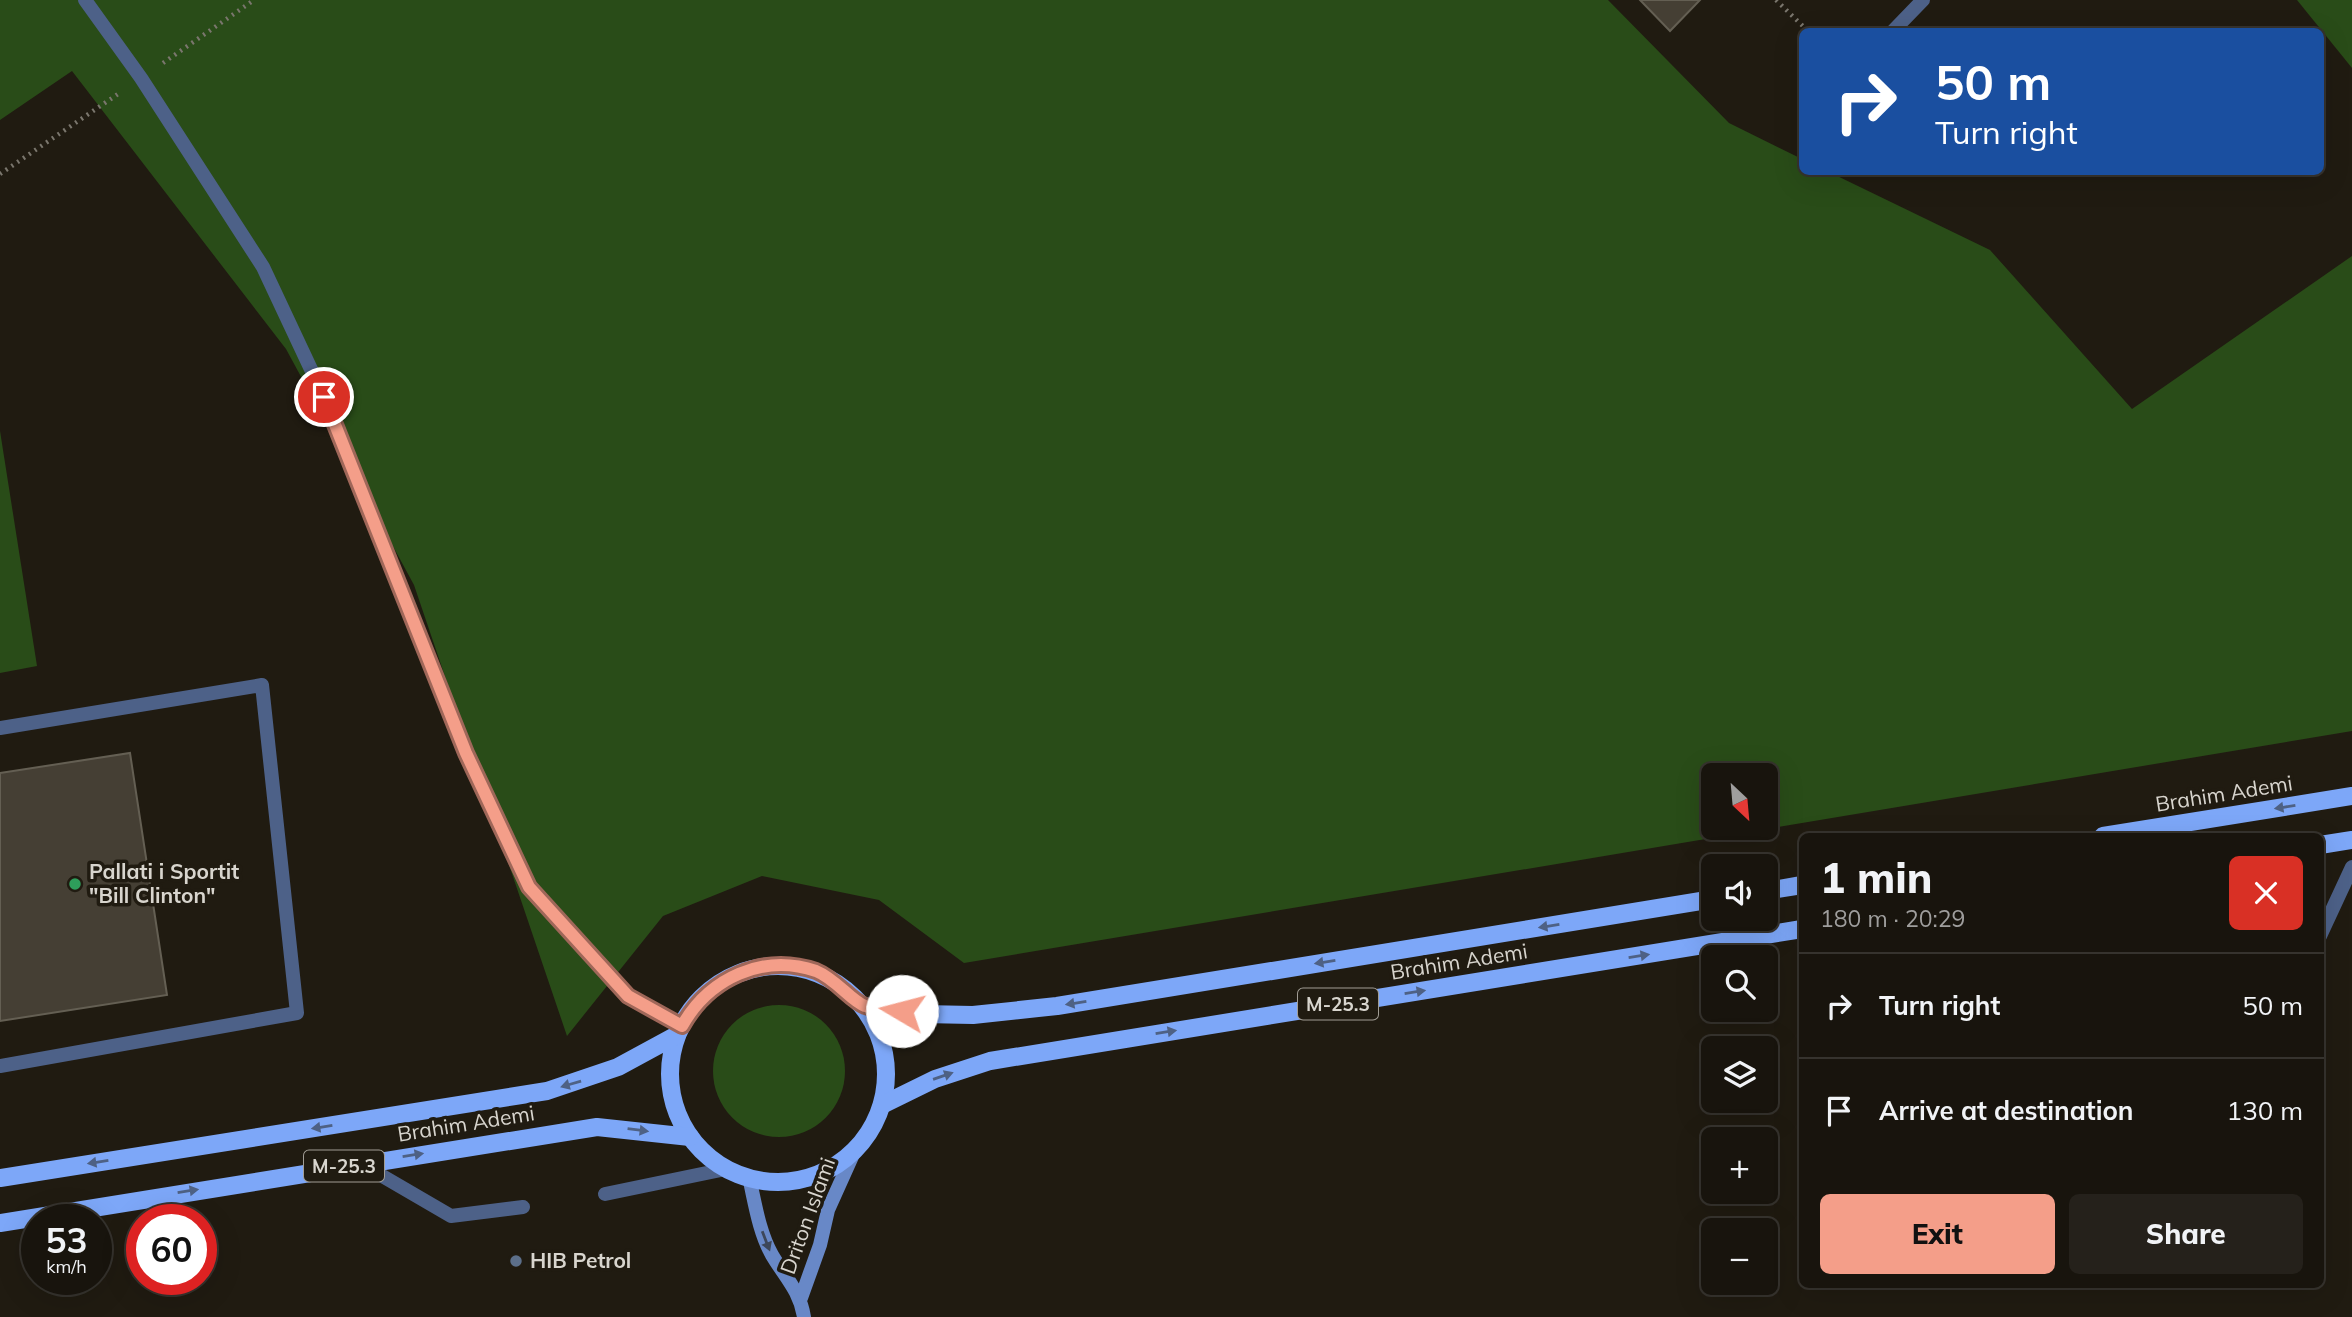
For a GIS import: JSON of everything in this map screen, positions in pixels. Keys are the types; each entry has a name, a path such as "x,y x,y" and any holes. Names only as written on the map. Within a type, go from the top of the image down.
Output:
{"main road":[{"name":"Brahim Ademi","path":"2121,833 2352,796"},
{"path":"2324,844 2352,840"},
{"path":"1778,889 1799,886"},
{"name":"Brahim Ademi","path":"863,1006 922,1014 973,1016 1057,1006 1701,902"},
{"name":"Brahim Ademi","path":"882,1105 935,1079 990,1061 1799,929"},
{"name":"Brahim Ademi","path":"791,965 818,972 843,986 863,1006 878,1030 885,1055 887,1080 882,1105 871,1129 855,1150 835,1166 811,1177 785,1182 749,1177 721,1170 690,1137 677,1112 671,1087 670,1060 679,1030 710,989 734,975 761,966 791,965"},
{"name":"Brahim Ademi","path":"0,1178 547,1091 618,1066 679,1030"},
{"name":"Brahim Ademi","path":"0,1223 597,1127 690,1137"}],"street":[{"path":"85,0 141,78 263,267 324,397 466,753 529,887 628,996 679,1030"},
{"path":"1896,28 1923,0"},
{"path":"0,728 262,685 297,1013 0,1066"},
{"path":"2324,927 2352,867"},
{"name":"Driton Islami","path":"801,1298 820,1245 828,1210 855,1150"},
{"path":"360,1163 451,1216 523,1207"},
{"path":"605,1194 721,1170"},
{"name":"Driton Islami","path":"749,1177 758,1219 771,1254 801,1298 804,1317"}],"path":[{"path":"1776,0 1805,28"}],"green space":[{"path":"0,0 1608,0 1729,123 1799,158 1799,175 1835,175 1990,250 2132,409 2352,256 2352,731 1778,827 1778,763 1701,763 1701,840 964,963 879,900 762,876 663,916 567,1036 414,585 286,349 72,71 0,120"},
{"path":"2297,0 2352,0 2352,68 2324,33 2324,28 2320,28"},
{"path":"0,431 37,666 0,673"},
{"path":"779,1005 804,1010 826,1024 840,1046 845,1071 840,1096 826,1118 804,1132 779,1137 754,1132 732,1118 718,1096 713,1071 718,1046 732,1024 754,1010"}],"building":[{"path":"1640,0 1700,0 1670,31"},
{"name":"Pallati i Sportit \"Bill Clinton\"","path":"130,753 167,995 0,1021 0,773"}],"place":[{"name":"Pallati i Sportit \"Bill Clinton\"","path":"75,884"},
{"name":"HIB Petrol","path":"516,1261"}],"route":[{"path":"324,397 466,753 529,887 628,996 682,1026 690,1010 710,989 734,975 761,966 791,965 818,972 843,986 863,1006 902,1011"}]}
